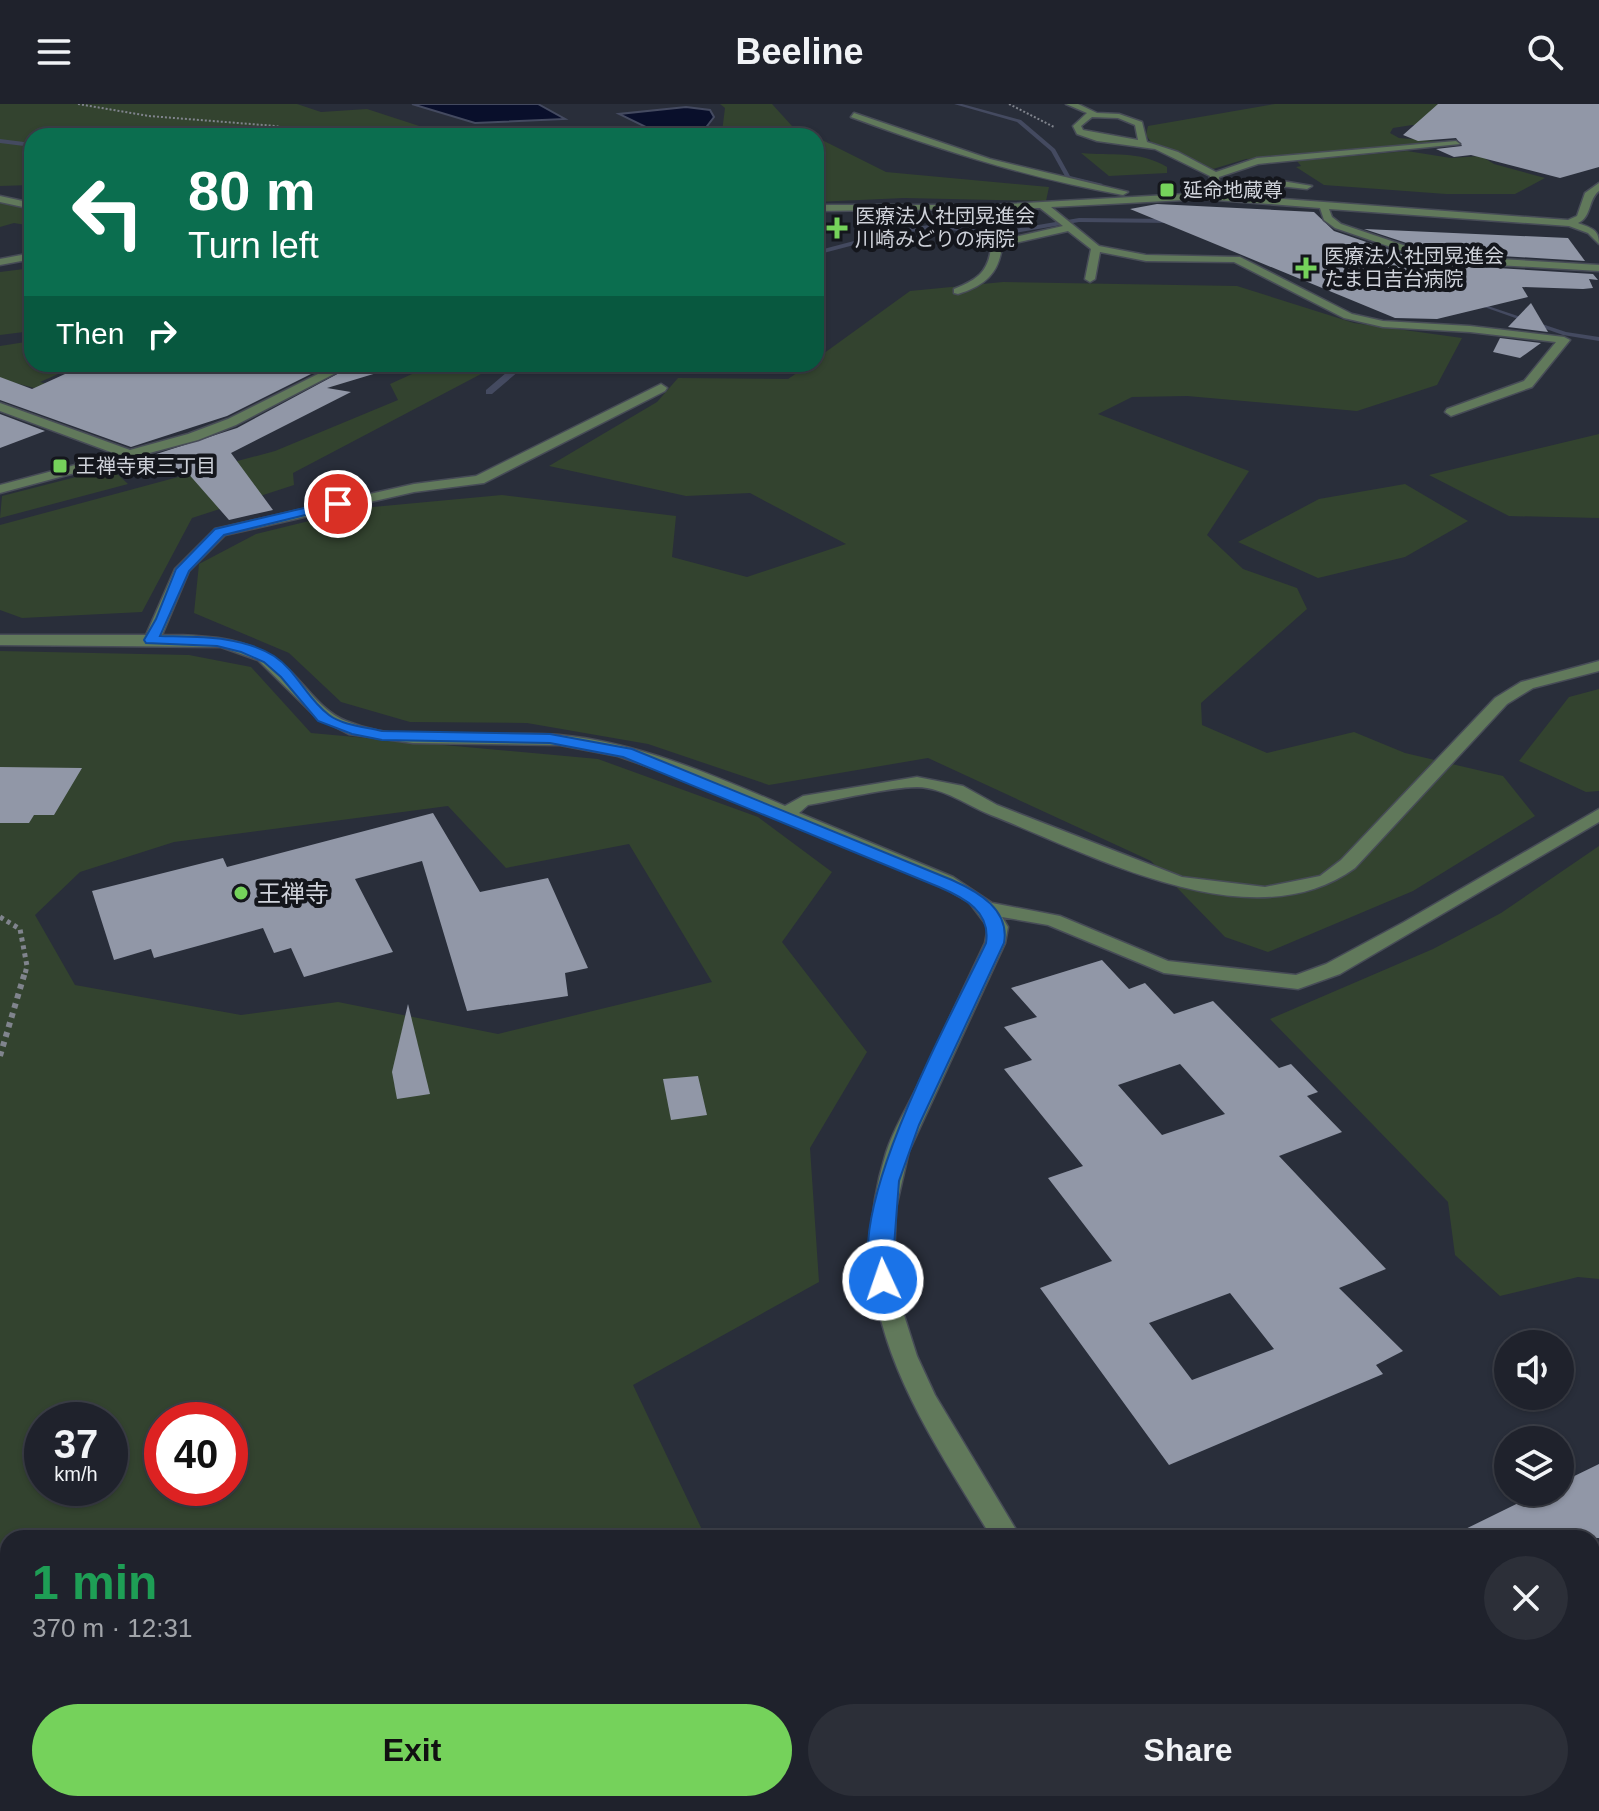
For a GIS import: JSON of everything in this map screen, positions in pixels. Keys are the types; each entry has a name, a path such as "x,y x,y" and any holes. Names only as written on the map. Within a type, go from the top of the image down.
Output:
{"street":[{"path":"1070,104 1093,112 1092,115"},
{"path":"854,115 914,138 1029,172 1089,187 1158,198"},
{"path":"1143,144 1139,124 1119,116 1092,115 1077,126 1080,132 1107,141 1143,144 1174,153 1215,175 1257,161 1324,158 1456,144"},
{"path":"1208,193 1215,175"},
{"path":"824,208 1043,206 1208,193 1270,182 1307,186"},
{"path":"1570,223 1581,218 1590,193 1599,186"},
{"path":"1208,193 1512,223 1570,223 1591,231 1599,241"},
{"path":"0,199 24,204"},
{"path":"1043,206 1096,248 1146,258 1236,259 1348,316 1383,324 1470,329 1564,340 1528,384 1451,412"},
{"path":"1324,206 1327,218 1338,226 1432,258 1599,268"},
{"path":"984,247 1068,228"},
{"path":"958,291 989,275 995,267 997,244"},
{"path":"1090,279 1096,248"},
{"path":"0,262 24,258"},
{"path":"0,489 193,437 232,422 331,372"},
{"path":"151,640 163,619 182,569 220,532 414,488 479,480 661,388"},
{"path":"0,407 129,454"},
{"path":"0,477 14,484"},
{"path":"0,640 217,642 246,649 269,659 287,674 323,718 352,729 382,735 513,736 589,744 663,765 785,815 957,888 986,908 998,927 995,943 898,1151 889,1181 881,1246 887,1314 897,1348 916,1386 1002,1530"},
{"path":"785,815 803,801 895,784 939,784 991,809 1178,882 1265,893 1295,890 1326,880 1348,864 1501,701 1527,685 1599,666"},
{"path":"986,908 1053,920 1164,967 1229,977 1298,982 1333,969 1411,926 1599,814"}],"path":[{"path":"78,104 192,120 284,128"},
{"path":"1009,104 1050,123 1061,134"},
{"path":"0,917 20,929 26,943 27,966 0,1056"}],"green space":[{"path":"0,104 297,104 321,112 367,109 425,128 24,128 24,185 0,186"},
{"path":"720,104 772,104 796,128 722,128 725,108"},
{"path":"1275,104 1467,104 1492,127 1412,125 1393,128 1390,133 1399,138 1447,142 1323,156 1246,159 1213,169 1151,142 1146,135 1148,126"},
{"path":"824,141 886,172 1049,187 1046,201 904,198 824,202"},
{"path":"1407,151 1451,158 1481,156 1494,164 1545,178 1515,194 1446,194 1324,185 1296,167 1301,166 1297,161"},
{"path":"1081,153 1146,158 1167,167 1167,173 1109,176"},
{"path":"0,202 24,207 24,225 14,223 0,227"},
{"path":"24,269 24,332 0,335 0,272"},
{"path":"1003,282 1237,286 1354,323 1462,338 1437,385 1357,411 1187,396 1132,397 1098,414 1249,471 1207,535 1243,569 1297,588 1307,609 1201,703 1202,725 1267,753 1354,732 1405,753 1503,776 1535,816 1413,891 1268,952 1225,937 1151,861 928,758 769,785 648,744 527,723 410,722 341,702 289,653 194,613 199,564 256,534 362,508 502,495 676,516 672,557 747,577 846,544 750,493 686,496 549,466 657,402 678,378 788,379 798,372 824,372 824,353 910,291"},
{"path":"24,342 24,372 63,372 40,382 93,396 80,400 0,379 0,346"},
{"path":"416,372 485,372 293,473 294,485 192,518 142,612 22,618 0,610 0,525 275,451 398,400 390,384"},
{"path":"1599,434 1599,518 1509,516 1429,475"},
{"path":"111,468 128,484 0,518 2,496"},
{"path":"1405,484 1468,521 1405,557 1318,578 1238,542 1319,499"},
{"path":"0,651 189,655 251,667 311,733 598,759 758,817 832,872 782,942 867,1052 810,1148 819,1282 633,1385 702,1530 0,1530","holes":["448,806 506,868 629,844 712,982 498,1034 338,1002 241,1015 75,985 35,915 80,872 174,842"]},
{"path":"1599,689 1599,791 1586,792 1519,761 1569,697"},
{"path":"1599,846 1599,1279 1578,1277 1500,1296 1455,1255 1448,1202 1270,1019 1433,949 1501,913"}],"water":[{"path":"412,104 538,104 565,119 475,123"},
{"path":"686,107 710,110 714,117 706,128 648,128 619,114"}],"building":[{"path":"1438,104 1599,104 1599,167 1560,178 1471,155 1454,157 1436,149 1462,146 1456,138 1418,141 1403,135"},
{"path":"1157,204 1314,212 1334,231 1431,264 1593,274 1598,280 1589,279 1593,288 1583,289 1522,287 1528,297 1437,319 1395,318 1130,209"},
{"path":"1364,229 1568,238 1585,261 1434,252"},
{"path":"1531,303 1548,332 1508,327"},
{"path":"1500,338 1541,343 1520,358 1493,352"},
{"path":"69,372 315,372 227,416 131,447 0,400 0,377 32,389"},
{"path":"341,372 380,372 327,388 351,392 231,453 273,510 229,520 186,471 162,477 144,458 237,428"},
{"path":"0,414 45,431 0,448"},
{"path":"0,767 82,768 54,815 34,815 29,823 0,823"},
{"path":"433,813 480,892 548,878 588,968 565,973 568,996 467,1011 422,861 355,879 393,952 304,977 291,948 274,953 263,928 154,958 151,949 114,960 92,891 223,858 227,867"},
{"path":"1102,960 1129,989 1145,983 1174,1014 1213,1001 1279,1068 1291,1064 1318,1092 1307,1096 1342,1132 1279,1156 1386,1269 1339,1288 1403,1351 1376,1365 1383,1374 1169,1465 1040,1288 1112,1261 1048,1178 1083,1166 1004,1069 1032,1060 1004,1027 1037,1017 1011,988","holes":["1180,1064 1225,1114 1162,1135 1118,1085","1230,1293 1274,1349 1192,1380 1149,1323"]},
{"path":"408,1004 430,1094 397,1099 392,1072"},
{"path":"698,1076 707,1115 671,1120 663,1079"},
{"path":"1599,1464 1599,1530 1463,1530 1512,1506 1574,1506 1574,1476"}],"waterway":[{"path":"956,104 1019,121 1053,150 1068,177 1100,184"},
{"path":"0,141 24,144"},
{"path":"824,251 892,233 935,226 997,234 1079,220 1174,221"},
{"path":"1472,301 1565,334 1599,339"},
{"path":"489,392 512,372"}],"place":[{"name":"延命地蔵尊","path":"1167,190"},
{"name":"医療法人社団晃進会 川崎みどりの病院","path":"837,228"},
{"name":"医療法人社団晃進会 たま日吉台病院","path":"1306,268"},
{"name":"王禅寺東三丁目","path":"60,466"},
{"name":"王禅寺","path":"241,893"}],"route":[{"path":"338,504 220,532 182,569 163,619 151,640 217,642 269,659 287,674 323,718 352,729 382,735 550,738 627,753 806,823 945,883 969,894 993,917 998,927 995,943 898,1151 884,1213 881,1246 883,1280"}]}
